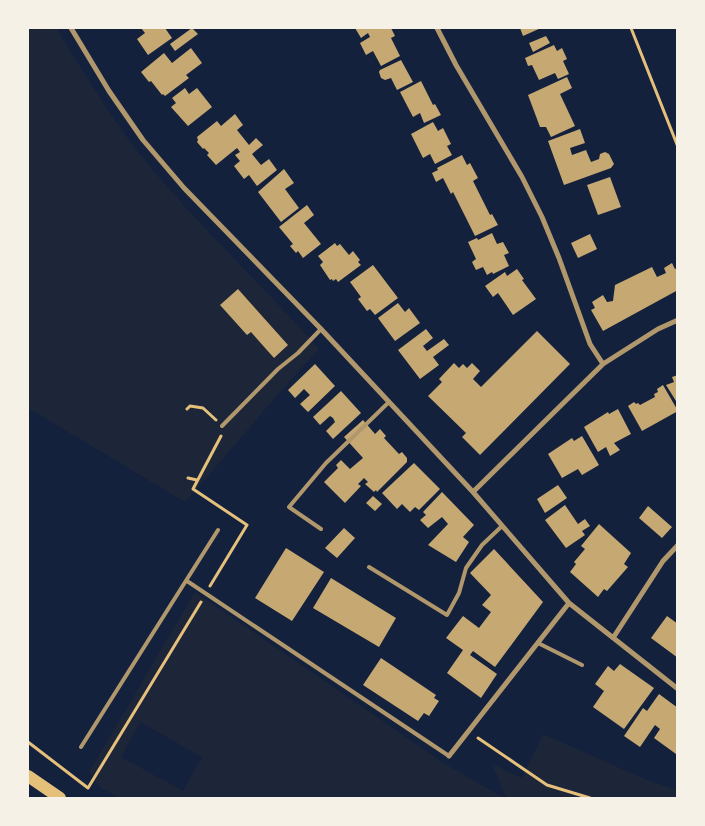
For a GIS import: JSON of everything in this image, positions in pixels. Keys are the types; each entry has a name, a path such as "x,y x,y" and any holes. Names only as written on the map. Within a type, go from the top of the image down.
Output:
{"main road":[{"path":"28,776 60,798"}],"street":[{"path":"71,28 109,91 142,140 184,188 321,329 473,492 501,527 569,603 678,689"},
{"path":"437,28 456,66 522,177 552,242 590,344 603,364"},
{"path":"473,492 603,364 658,329 678,320"},
{"path":"613,638 663,561 678,545"},
{"path":"449,756 470,732 569,603"}],"lane":[{"path":"222,426 278,369 321,329"},
{"path":"321,529 289,507 326,463 389,402"},
{"path":"369,567 447,615 459,593 466,568 482,545 501,527"},
{"path":"81,747 218,530"},
{"path":"187,581 449,756"},
{"path":"538,643 582,665"}],"path":[{"path":"631,28 678,147"},
{"path":"28,742 88,788 247,525 193,490 220,439 222,426 202,408 190,406 187,408"},
{"path":"188,478 197,480"},
{"path":"470,732 547,785 590,798"}],"shaded area":[{"path":"28,28 56,28 104,104 135,148 179,200 319,349 185,502 28,408"},
{"path":"195,592 445,764 504,798 119,798 98,786 89,772","holes":["140,722 202,757 183,791 121,757"]},
{"path":"543,734 647,780 677,790 677,798 506,798 492,764 522,778"}],"building":[{"path":"141,28 165,28 172,38 148,55 137,39 145,33"},
{"path":"192,28 198,34 175,51 170,44"},
{"path":"355,28 391,28 395,36 391,38 400,56 381,66 373,51 366,55 360,43 370,37 368,33 361,38"},
{"path":"520,28 541,28 523,36"},
{"path":"546,36 550,43 533,52 529,43"},
{"path":"554,45 557,51 562,48 567,59 563,61 569,74 558,79 555,73 539,80 532,65 528,66 525,58"},
{"path":"191,48 202,63 186,75 189,78 165,96 141,72 164,53 172,63"},
{"path":"401,60 413,82 397,90 391,78 385,80 381,78 379,72"},
{"path":"567,77 572,88 560,94 575,126 551,137 546,127 540,127 528,95"},
{"path":"421,81 433,105 435,104 441,115 424,123 420,113 413,117 400,92"},
{"path":"185,88 189,94 197,88 212,107 188,126 171,107 176,103 172,98"},
{"path":"235,114 243,125 237,130 249,145 256,138 263,145 252,154 261,165 269,159 277,170 257,186 249,175 244,179 234,166 240,161 235,155 240,152 237,148 216,165 207,155 209,153 197,142 197,137 217,121 221,126"},
{"path":"433,122 438,131 443,128 451,144 447,146 452,155 435,164 430,154 423,158 411,134"},
{"path":"580,129 585,143 570,148 572,155 586,150 591,162 599,159 600,154 605,152 609,154 614,164 611,168 564,185 548,141"},
{"path":"462,155 467,165 470,163 478,178 473,181 490,215 492,214 498,225 475,236 453,192 451,194 443,178 436,182 432,173 438,170 437,168"},
{"path":"284,169 294,183 285,189 299,208 281,222 258,192"},
{"path":"610,177 621,207 598,215 587,185"},
{"path":"307,205 314,215 304,223 321,244 303,258 298,251 296,253 290,246 293,244 279,227"},
{"path":"492,233 497,244 503,242 509,253 504,255 509,266 487,275 483,267 476,270 472,262 476,259 468,242 477,238 478,240"},
{"path":"590,234 597,249 578,258 571,243"},
{"path":"335,243 337,246 340,244 349,255 353,251 360,260 358,262 361,265 338,282 336,279 330,280 320,265 323,262 318,256"},
{"path":"672,263 675,269 678,268 678,290 603,331 591,310 595,308 592,302 603,295 607,302 613,301 615,285 652,267 657,277 666,273 664,268"},
{"path":"373,265 398,298 375,315 370,309 367,311 358,299 361,297 350,282"},
{"path":"517,269 524,279 522,280 536,299 513,315 498,293 493,297 485,286 505,272 507,276"},
{"path":"238,289 288,345 274,358 251,332 247,335 220,305"},
{"path":"398,303 405,312 409,308 420,323 395,341 378,318"},
{"path":"426,329 433,338 423,346 427,351 444,339 449,345 433,357 439,365 420,379 398,350"},
{"path":"537,331 570,364 480,455 462,437 466,433 428,396 442,382 439,379 454,363 459,368 463,364 467,368 472,363 480,371 473,379 481,387"},
{"path":"315,364 335,386 308,412 300,404 310,395 304,389 295,398 288,390"},
{"path":"678,375 678,401 676,401 666,385 674,382 672,377"},
{"path":"663,385 678,411 642,431 628,406 634,402 640,405 655,397 654,394 658,392 657,389"},
{"path":"341,391 361,413 333,439 326,431 335,422 333,418 330,416 320,425 313,417"},
{"path":"618,409 631,434 614,443 620,450 610,456 606,447 598,452 584,427 608,412 609,414"},
{"path":"363,420 375,434 380,429 386,436 384,438 399,454 402,452 407,458 407,462 377,492 376,490 374,492 365,484 368,482 364,478 358,484 361,486 345,503 324,482 338,468 336,465 341,460 350,469 363,458 344,437"},
{"path":"582,436 599,465 582,475 578,469 562,478 548,454 572,438 574,441"},
{"path":"414,463 440,489 419,510 415,507 410,512 402,504 397,509 382,493"},
{"path":"558,485 567,498 545,513 537,499"},
{"path":"442,492 474,525 463,537 469,542 456,562 428,545 448,524 442,517 428,528 420,520 426,515 423,512"},
{"path":"373,496 382,504 375,511 366,503"},
{"path":"565,505 578,524 585,519 590,526 582,531 585,535 566,548 545,520"},
{"path":"648,506 672,527 662,538 639,518"},
{"path":"599,524 631,553 624,564 628,567 607,591 604,589 598,597 570,572 576,564 574,562 585,549 581,546"},
{"path":"344,528 355,538 337,558 325,548"},
{"path":"286,548 324,572 292,621 255,598"},
{"path":"494,549 543,602 495,667 473,651 470,655 497,674 481,698 447,673 463,650 446,638 463,616 479,628 491,612 482,605 491,595 470,573"},
{"path":"331,578 396,618 379,647 313,608"},
{"path":"667,616 678,624 678,658 651,638"},
{"path":"381,658 436,695 434,698 439,701 429,716 424,713 418,721 363,685"},
{"path":"620,664 654,688 624,729 593,707 604,691 595,684 608,666 614,671"},
{"path":"659,694 678,708 676,754 654,738 660,729 655,725 640,747 624,736 643,708 647,711"}]}
